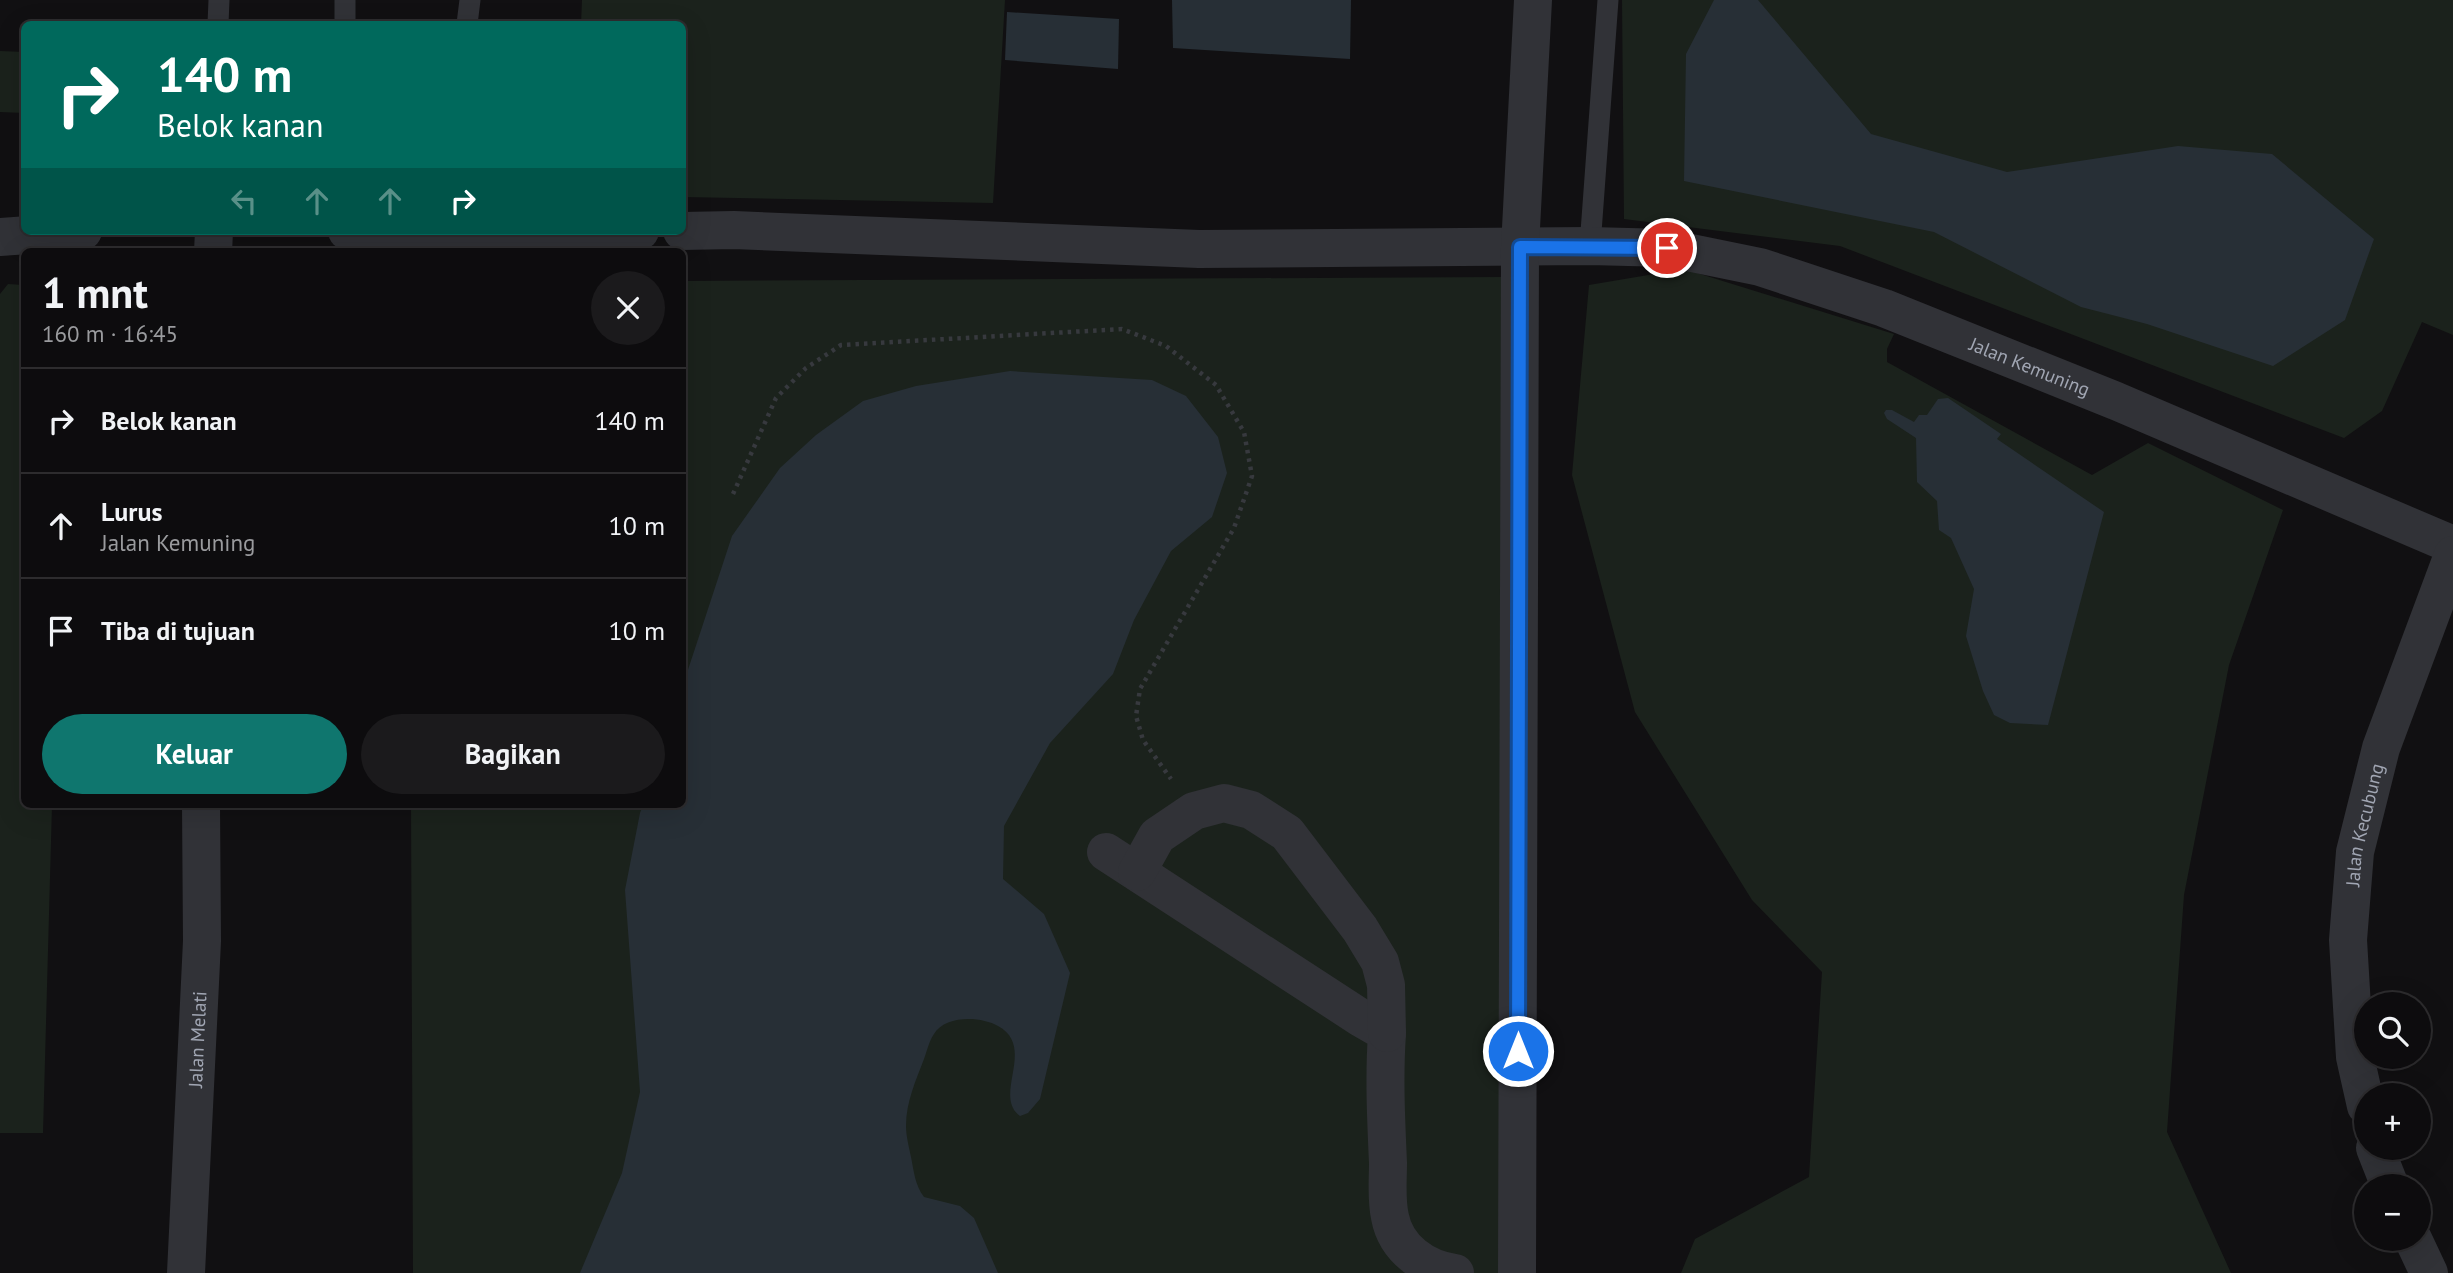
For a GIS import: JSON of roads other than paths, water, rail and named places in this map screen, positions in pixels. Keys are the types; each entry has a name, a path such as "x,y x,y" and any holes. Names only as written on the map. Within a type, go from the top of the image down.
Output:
{"street":[{"path":"1517,1273 1520,247 1533,0"},
{"name":"Jalan Kemuning","path":"686,231 734,230 1199,248 1667,248 1760,267 1884,308 2116,401 2453,545"},
{"path":"0,237 28,235"},
{"name":"Jalan Kecubung","path":"2361,1083 2355,1057 2348,940 2355,852 2381,748 2453,555"},
{"path":"1387,1033 1121,862 1194,811 1224,803 1251,810 1287,834 1360,929 1380,962 1386,985 1387,1033 1384,1090 1390,1219 1403,1245 1420,1262 1445,1272"},
{"name":"Jalan Melati","path":"186,1273 202,941 201,808"},
{"path":"2419,1251 2429,1273"}],"lane":[{"path":"218,21 219,0"},
{"path":"345,0 345,21"},
{"path":"467,21 470,0"},
{"path":"1590,246 1608,0"}]}
